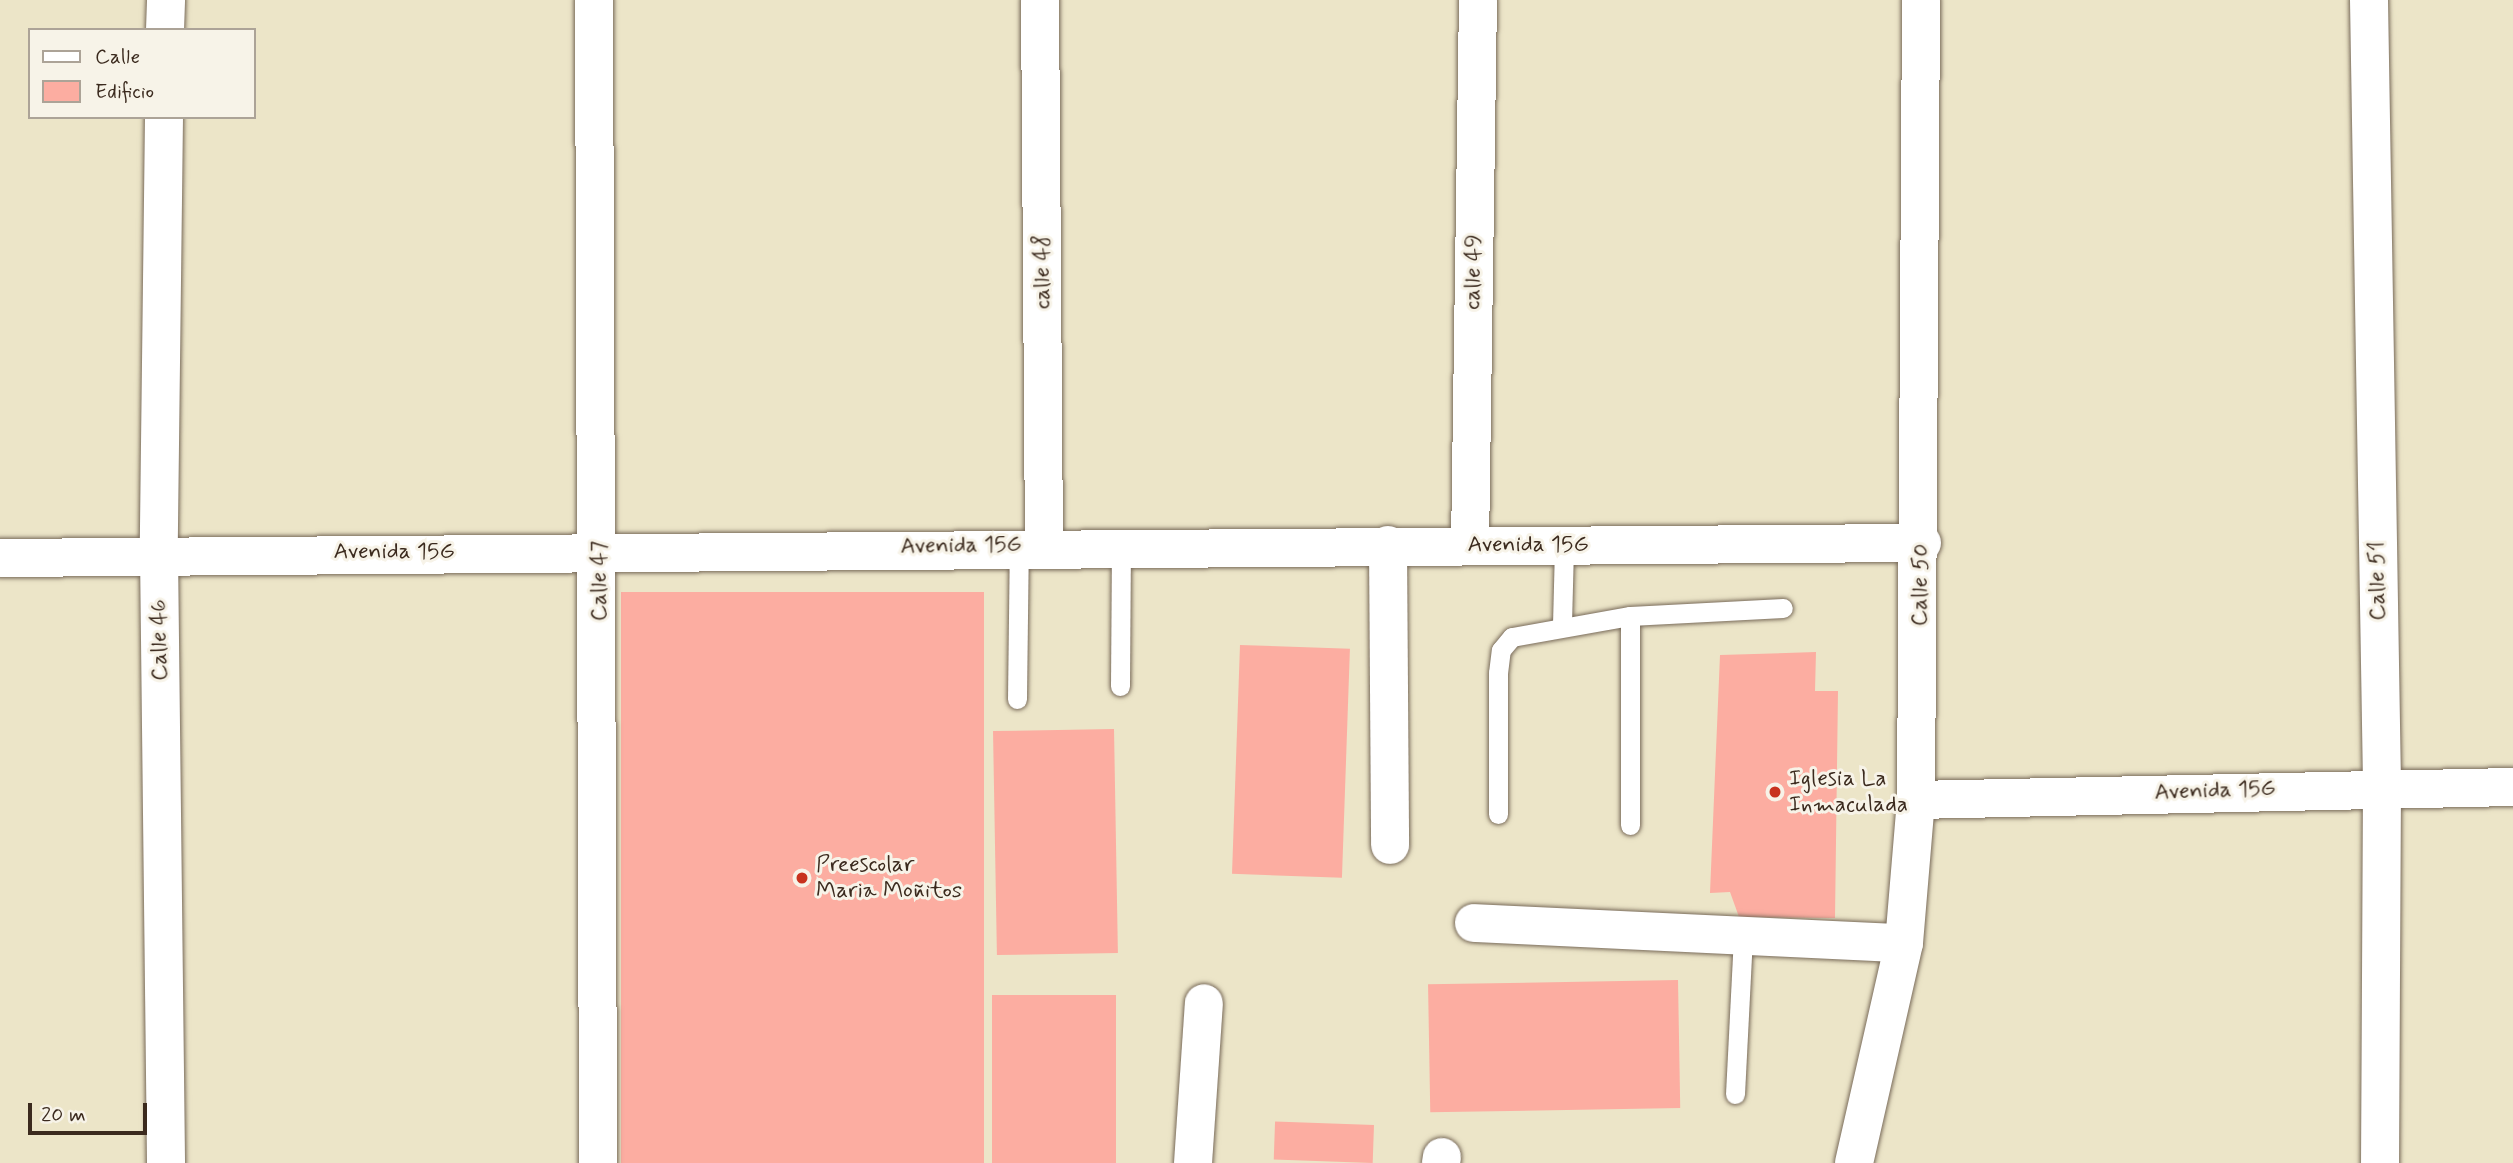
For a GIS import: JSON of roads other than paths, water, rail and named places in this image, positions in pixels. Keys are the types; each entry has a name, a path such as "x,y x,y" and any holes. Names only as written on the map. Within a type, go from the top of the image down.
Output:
{"street":[{"path":"165,28 166,0"},
{"name":"Calle 47","path":"594,0 600,553 598,1163"},
{"name":"calle 48","path":"1031,545 1040,0"},
{"name":"calle 49","path":"1471,545 1478,0"},
{"name":"Calle 50","path":"1854,1163 1903,943 1916,800 1922,543 1921,0"},
{"name":"Calle 51","path":"2369,0 2382,786 2380,1163"},
{"name":"Calle 46","path":"164,119 159,553 166,1163"},
{"name":"Avenida 15G","path":"0,558 159,553 600,553 1031,545 1922,543"},
{"path":"1388,545 1390,845"},
{"name":"Avenida 15G","path":"1916,800 2382,786 2513,787"},
{"path":"1474,923 1903,943"},
{"path":"1193,1163 1204,1003"}],"lane":[{"path":"1017,699 1031,545"},
{"path":"1121,545 1121,686"},
{"path":"1562,624 1564,545"},
{"path":"1498,814 1501,650 1512,636 1562,624 1630,616 1783,608"},
{"path":"1630,616 1630,825"},
{"path":"1735,1094 1743,937"}],"place":[{"name":"Iglesia La Inmaculada","path":"1775,792"},
{"name":"Preescolar Maria Moñitos","path":"802,878"}]}
